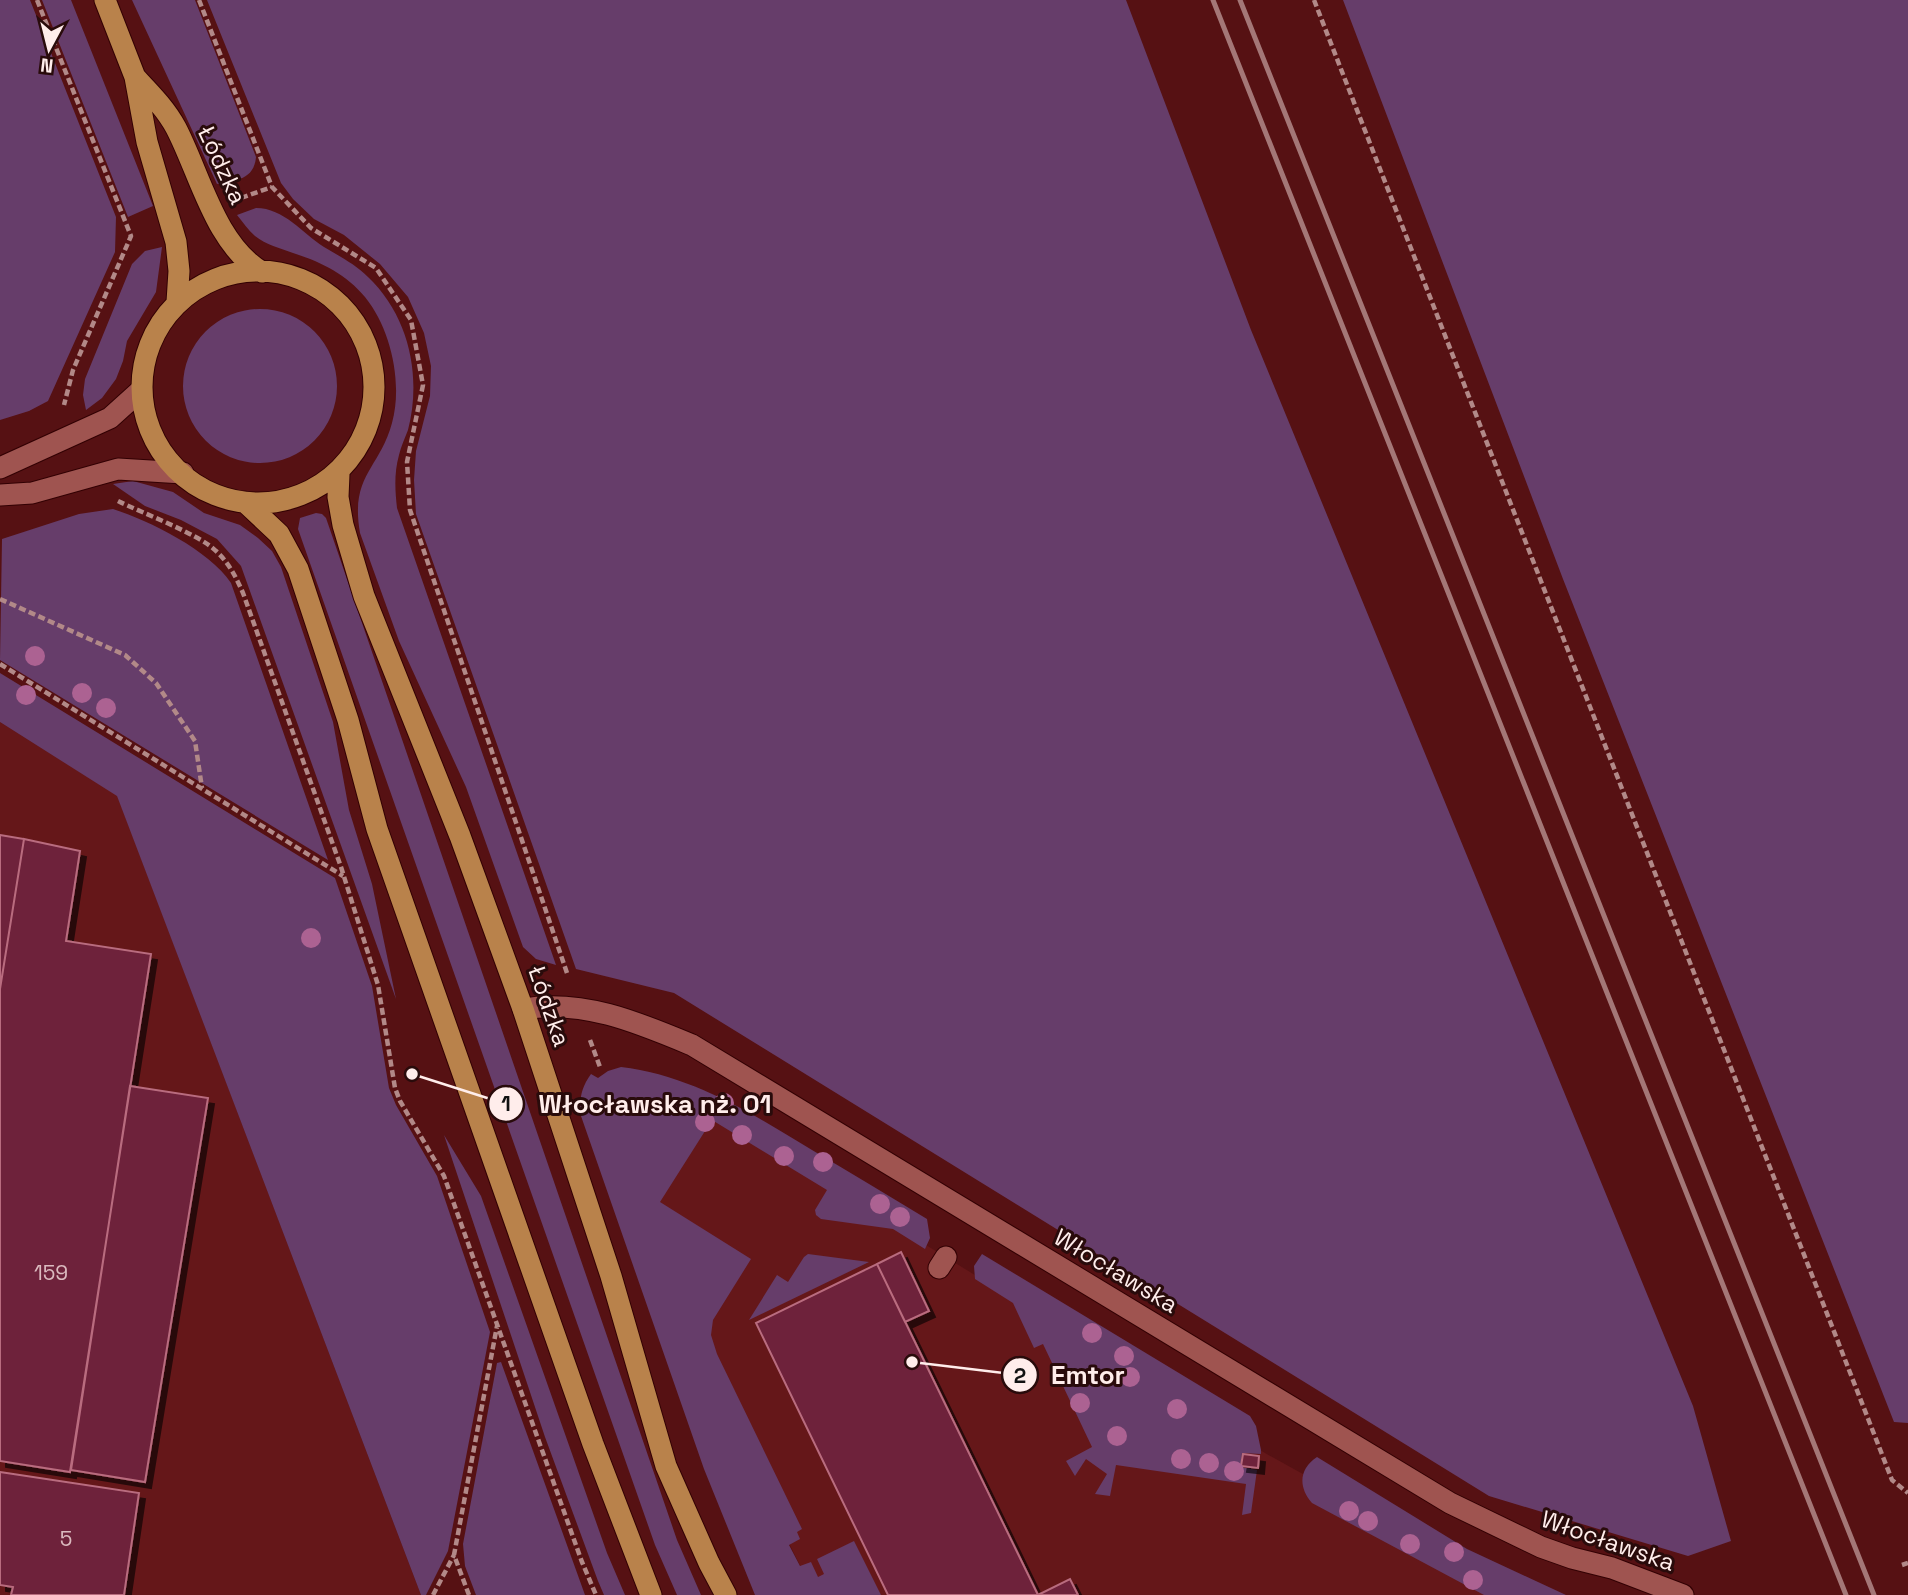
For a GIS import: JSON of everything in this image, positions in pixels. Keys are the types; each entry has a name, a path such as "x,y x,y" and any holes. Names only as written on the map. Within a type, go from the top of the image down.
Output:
{"main road":[{"name":"Łódzka","path":"105,0 135,77 147,142 176,242 179,271 177,302"},
{"name":"Łódzka","path":"135,77 159,102 176,127 198,180 228,238 249,263 262,272"},
{"path":"262,272 300,280 324,293 347,312 359,332 372,371 374,399 360,446 339,474 310,493 267,505 245,502 212,491 183,473 163,454 155,440 144,411 141,390 148,344 177,302 216,278 231,273 262,272"},
{"name":"Łódzka","path":"339,474 338,497 343,525 364,596 460,836 523,1009 611,1276 666,1466 699,1542 726,1595"},
{"path":"245,502 279,534 298,569 348,720 377,829 593,1444 651,1595"}],"street":[{"path":"0,468 110,418 141,390"},
{"path":"0,495 32,493 118,469 183,473"},
{"name":"Włocławska","path":"523,1009 544,1006 579,1007 635,1022 692,1045 1450,1503 1541,1547 1612,1568 1683,1595"}],"path":[{"path":"37,0 131,236 74,370 63,409"},
{"path":"200,0 272,187 311,228 376,268 411,320 423,385 407,462 410,510 600,1067"},
{"path":"1314,0 1892,1480 1908,1493"},
{"path":"107,496 215,549 231,569 243,593 344,876 378,985 395,1088 444,1176 596,1595"},
{"path":"0,599 125,655 156,683 195,741 203,789"},
{"path":"0,664 344,876"},
{"path":"433,1595 454,1555 497,1325"},
{"path":"454,1555 469,1595"}],"shaded area":[{"path":"0,0 30,0 116,217 115,252 48,401 29,411 0,420"},
{"path":"42,0 71,0 153,206 128,217"},
{"path":"132,0 195,0 256,157 255,165 248,175 217,184"},
{"path":"207,0 1126,0 1251,330 1693,1406 1731,1541 1688,1556 1489,1496 674,993 576,969 416,514 416,451 430,396 431,366 424,333 408,297 380,264 344,235 314,219 281,183"},
{"path":"1343,0 1908,0 1908,1423 1894,1422 1563,579"},
{"path":"256,208 266,209 284,217 363,272 394,310 402,328 409,348 413,389 408,430 396,468 397,508 556,965 536,959 523,947 466,787 399,641 360,533 358,514 362,485 386,439 395,407 395,374 388,340 365,297 341,275 313,260 268,244 252,234 237,215"},
{"path":"162,247 156,292 127,341 116,379 102,398 86,410 83,395 85,379 132,264 145,251"},
{"path":"260,309 290,315 315,331 331,356 337,386 331,416 315,441 290,457 260,463 230,457 205,441 189,416 183,386 189,356 205,331 230,315"},
{"path":"133,481 173,492 204,513 240,525 272,551 281,567 333,722 349,810 372,884 396,999 241,566 217,539 181,520 145,506 113,484"},
{"path":"113,509 144,521 194,548 231,583 328,860 0,660 2,539 79,514"},
{"path":"316,513 326,518 677,1540 701,1595 677,1595 655,1545 298,529 300,518"},
{"path":"0,673 335,878 372,986 389,1088 437,1176 490,1332 448,1551 426,1595 421,1595 117,796 0,722"},
{"path":"0,722 117,795 421,1595 0,1595"},
{"path":"621,1067 672,1078 721,1098 927,1219 930,1238 925,1249 893,1229 821,1219 815,1210 827,1190 712,1120 660,1202 751,1259 713,1320 711,1335 717,1354 802,1529 797,1532 800,1539 789,1545 800,1566 811,1562 818,1577 824,1574 817,1559 854,1541 881,1595 755,1595 704,1469 581,1116 582,1094 591,1074 598,1078"},
{"path":"701,1107 1265,1453 1521,1595 815,1595 747,1460 627,1163"},
{"path":"444,1135 481,1196 607,1553 625,1595 604,1595 598,1581 545,1437"},
{"path":"808,1254 869,1262 749,1320 777,1275 788,1282"},
{"path":"982,1254 1250,1416 1256,1426 1261,1450 1261,1454 1242,1453 1241,1467 1257,1470 1251,1513 1242,1515 1246,1484 1116,1465 1110,1496 1095,1494 1107,1474 1086,1459 1075,1476 1066,1461 1092,1447 1043,1344 1034,1348 1013,1303 975,1279 974,1266"},
{"path":"501,1362 585,1595 476,1595 465,1566 463,1544 497,1363"},
{"path":"1317,1457 1467,1549 1566,1595 1484,1595 1312,1503 1304,1491 1302,1478 1307,1467"}],"building":[{"path":"0,835 24,839 0,989"},
{"path":"24,839 80,851 66,941 151,954 70,1472 0,1461 0,989"},
{"path":"130,1086 208,1098 145,1482 71,1470"},
{"path":"901,1252 929,1311 905,1322 877,1264"},
{"path":"877,1264 1038,1595 888,1595 756,1323"},
{"path":"1243,1454 1259,1456 1258,1468 1241,1466"},
{"path":"0,1472 139,1493 124,1595 11,1595 13,1587 0,1585"},
{"path":"1070,1579 1078,1595 1038,1595"}],"railway":[{"path":"1213,0 1846,1595"},
{"path":"1240,0 1874,1595"}],"place":[{"name":"Włocławska nż. 01","path":"412,1074"},
{"name":"Emtor","path":"912,1362"}]}
